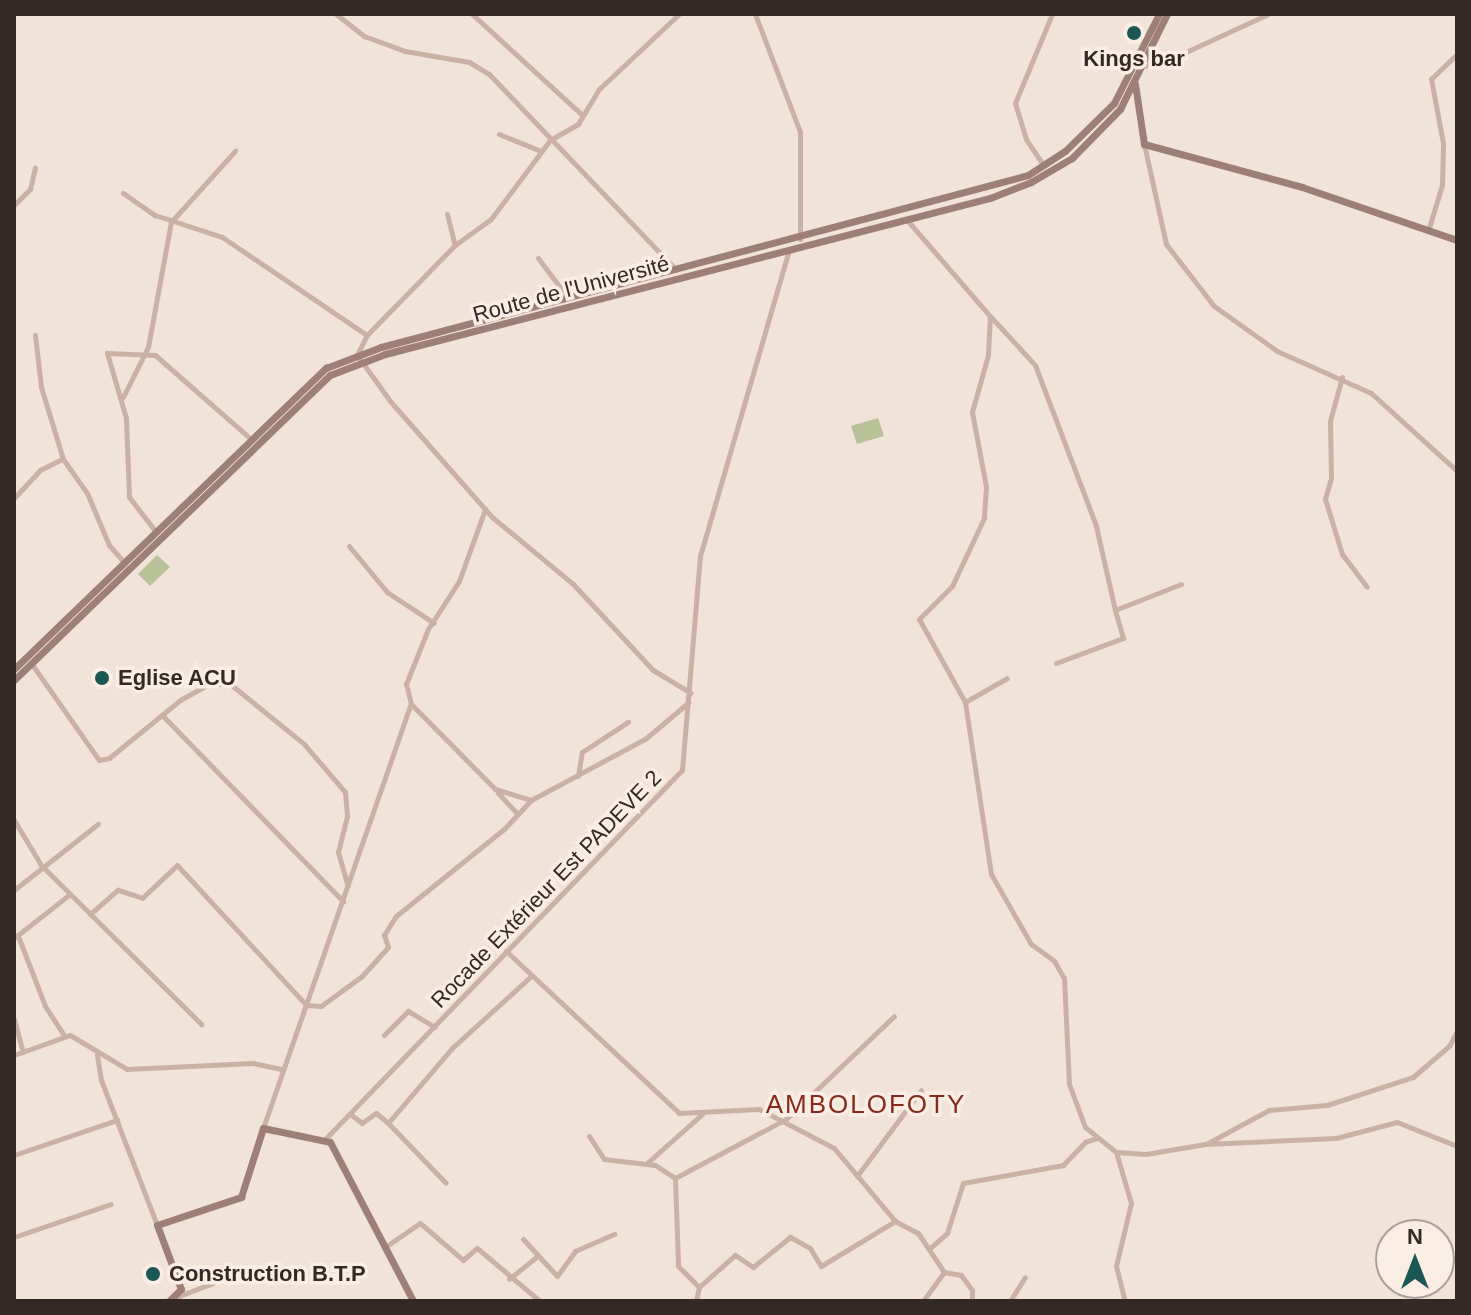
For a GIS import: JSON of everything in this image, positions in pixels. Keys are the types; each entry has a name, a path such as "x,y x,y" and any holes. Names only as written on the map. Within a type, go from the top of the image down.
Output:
{"main road":[{"name":"Route de l'Université","path":"419,342 569,299 987,189 1044,167 1114,103 1159,14"},
{"name":"Route de l'Université","path":"14,669 316,375 359,358 419,342 990,198 1048,173 1100,131 1135,84 1167,14"},
{"path":"1135,84 1144,144 1302,187 1457,240"},
{"name":"Route de l'Université","path":"14,680 320,381 359,358"},
{"path":"169,1301 179,1299 181,1289 157,1225 241,1197 263,1128 326,1138 413,1301"}],"street":[{"path":"336,14 364,36 405,51 469,62 506,90 677,271"},
{"path":"472,14 580,113"},
{"path":"90,914 118,890 142,898 177,865 306,1005 321,1006 362,976 388,947 384,935 396,916 504,829 516,812 531,800 645,739 691,697 653,670 573,584 485,509 359,358 367,335 455,245 491,219 550,140 578,124 580,113 679,14"},
{"path":"755,14 800,132 800,239"},
{"path":"1044,167 1026,139 1015,103 1052,14"},
{"path":"1143,66 1162,63 1268,14"},
{"path":"1428,232 1442,185 1443,143 1431,79 1457,54"},
{"path":"499,134 541,151"},
{"path":"1144,144 1162,235 1193,283 1245,332 1319,372 1342,377 1411,424 1457,471"},
{"path":"122,398 145,353 171,222 235,151"},
{"path":"14,205 30,189 35,168"},
{"path":"123,193 171,222 236,245 367,335"},
{"path":"447,214 455,245"},
{"path":"906,219 1035,365 1096,526 1123,638 1056,663"},
{"name":"Rocade Extérieur Est PADEVE 2","path":"326,1138 682,770 691,697 700,556 749,401 789,250"},
{"path":"538,258 569,299"},
{"path":"990,316 988,355 972,412 986,487 984,518 952,586 919,619 965,702 991,874 1031,944 1054,961 1064,978 1069,1084 1085,1127 1116,1152 1160,1153 1205,1144 1336,1138 1397,1122 1457,1146"},
{"path":"35,335 41,387 63,459 87,493 109,545 124,562"},
{"path":"156,532 129,497 131,448 122,398 107,353 155,355 251,439"},
{"path":"1342,377 1330,421 1331,478 1325,499 1342,554 1367,587"},
{"path":"14,498 40,470 63,459"},
{"path":"485,509 459,581 434,623 406,684 411,704 516,812"},
{"path":"349,546 387,592 434,623"},
{"path":"1115,610 1181,584"},
{"path":"31,663 99,760 109,758 162,715 207,685 229,683 304,744 345,792 347,816 338,852 348,887"},
{"path":"965,702 1007,678"},
{"path":"263,1128 281,1069 411,704"},
{"path":"162,715 343,901"},
{"path":"578,776 582,752 628,722"},
{"path":"495,789 531,800"},
{"path":"14,820 41,865 201,1024"},
{"path":"14,890 41,865 98,824"},
{"path":"64,1035 45,1006 16,937 70,894"},
{"path":"506,951 661,1101 679,1113 759,1109 786,1119 834,1148 895,1221 918,1233 944,1272 945,1278 923,1301"},
{"path":"388,1123 452,1048 531,976"},
{"path":"384,1035 408,1011 435,1027"},
{"path":"675,1178 786,1119 894,1016"},
{"path":"14,1019 23,1052"},
{"path":"1205,1144 1269,1110 1327,1105 1413,1077 1449,1046 1457,1031"},
{"path":"14,1055 64,1035 76,1038 97,1055 127,1069 253,1063 281,1069"},
{"path":"97,1055 117,1120 157,1225"},
{"path":"857,1176 921,1090"},
{"path":"350,1114 362,1123 376,1113 446,1183"},
{"path":"647,1164 703,1113"},
{"path":"14,1155 117,1120"},
{"path":"589,1136 604,1159 647,1164 675,1178"},
{"path":"930,1248 947,1233 963,1183 1063,1165 1085,1142 1097,1138"},
{"path":"1116,1152 1131,1203 1116,1266 1125,1301"},
{"path":"675,1178 678,1266 699,1287"},
{"path":"14,1237 111,1204"},
{"path":"696,1301 699,1287 735,1255 753,1267 783,1238 797,1238 821,1266 895,1221"},
{"path":"384,1248 420,1223 463,1260 477,1248 509,1279 540,1301"},
{"path":"523,1239 536,1257 557,1276 575,1251 614,1234"},
{"path":"509,1279 536,1257"},
{"path":"944,1272 961,1275 972,1290 972,1301"},
{"path":"1010,1301 1025,1277"},
{"path":"179,1299 213,1283"}],"green space":[{"path":"878,418 884,436 857,444 851,426"},
{"path":"157,555 170,567 150,586 138,574"}],"place":[{"name":"Kings bar","path":"1134,33"},
{"name":"Eglise ACU","path":"102,678"},
{"name":"Construction B.T.P","path":"153,1274"}],"district":[{"name":"AMBOLOFOTY","path":"866,1105"}]}
